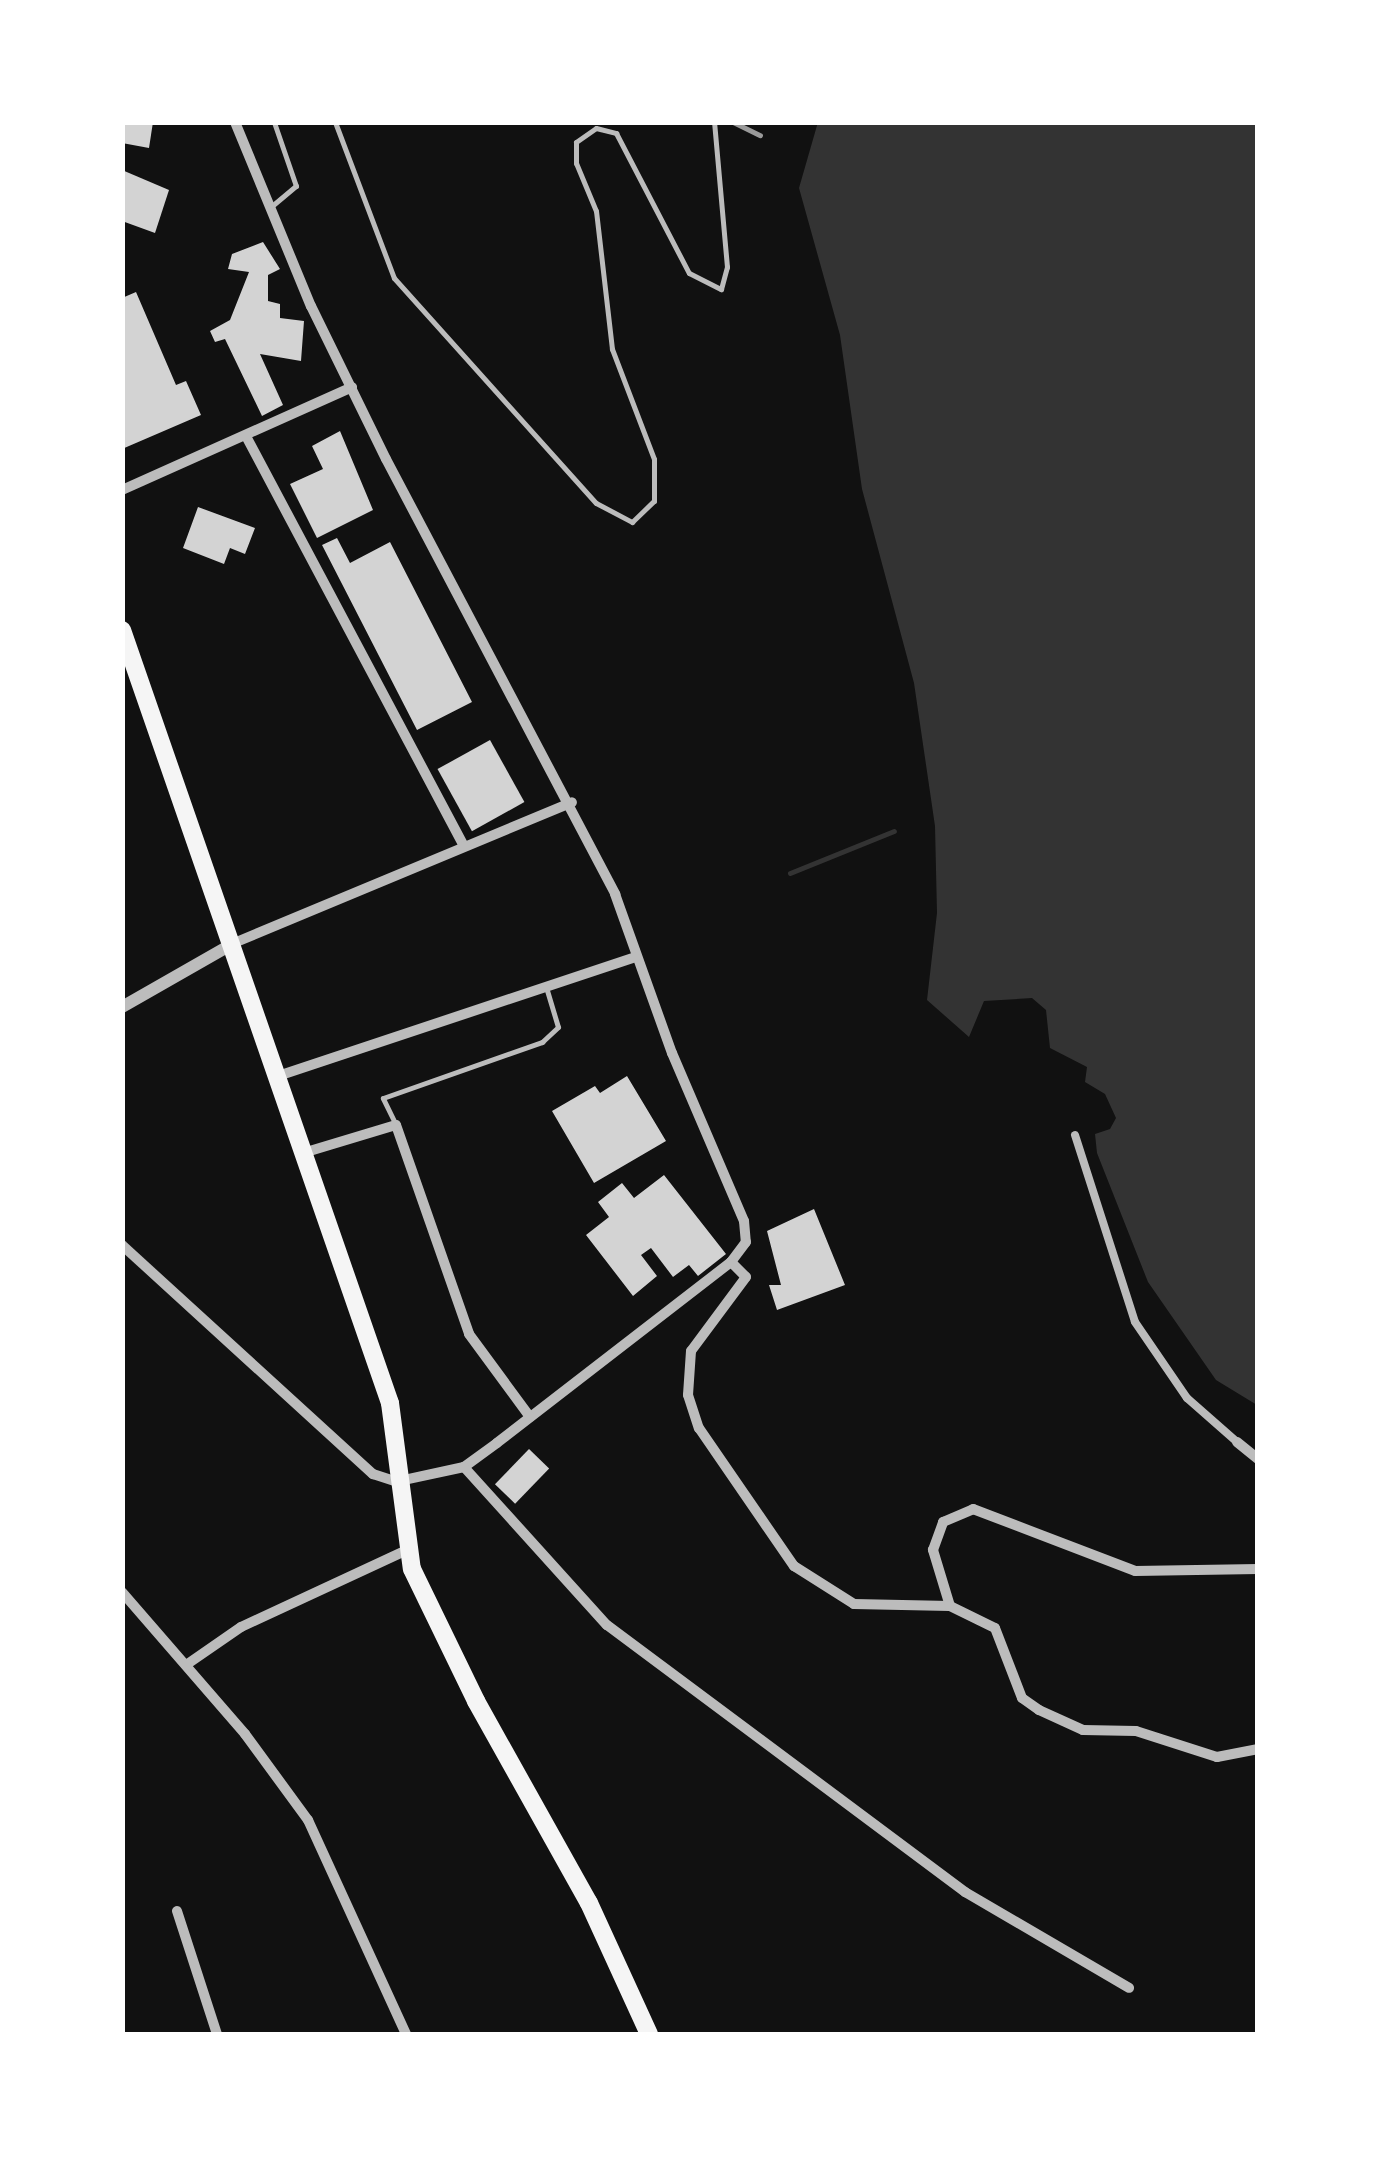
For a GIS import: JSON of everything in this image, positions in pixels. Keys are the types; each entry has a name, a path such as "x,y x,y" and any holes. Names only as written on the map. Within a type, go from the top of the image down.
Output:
{"main road":[{"path":"122,630 281,1075 390,1403 404,1482 412,1568 476,1701 589,1903 649,2034"}],"street":[{"path":"122,1245 373,1474 404,1482 464,1467 731,1262 746,1242 744,1222 635,957 615,894 572,802 311,306 273,205 235,122"},
{"path":"122,490 247,438 352,387"},
{"path":"247,438 463,845"},
{"path":"122,1007 234,942 572,802"},
{"path":"281,1075 635,957"},
{"path":"304,1153 396,1125 470,1334 530,1417"},
{"path":"1075,1134 1135,1322 1187,1398 1258,1459"},
{"path":"731,1262 746,1277 691,1351 688,1395 700,1428 794,1566 854,1604 950,1606 995,1628 1022,1698 1038,1710 1083,1730 1136,1731 1217,1757 1258,1749"},
{"path":"464,1467 607,1625 965,1892 1129,1988"},
{"path":"950,1606 933,1550 943,1522 972,1509 1135,1571 1258,1569"},
{"path":"186,1666 241,1627 409,1549"},
{"path":"122,1592 308,1820 406,2034"},
{"path":"177,1911 217,2034"}],"lane":[{"path":"273,205 296,186 274,122"},
{"path":"335,122 394,278 596,503 632,522 654,501 654,459 612,348 596,211 576,162 576,142 596,128 616,134 689,273 721,289 727,266 714,122"},
{"path":"396,1125 383,1098 542,1042 558,1027 545,986"}],"shaded area":[{"path":"818,122 1257,123 1257,1405 1216,1380 1148,1282 1097,1153 1095,1134 1110,1129 1116,1118 1105,1094 1085,1082 1087,1067 1050,1048 1046,1010 1032,998 984,1001 969,1037 927,1000 937,913 935,826 914,683 862,489 840,335 799,188"}],"building":[{"path":"122,122 153,122 149,148 122,143"},
{"path":"122,170 169,190 155,233 122,221"},
{"path":"263,242 280,269 268,275 268,301 280,304 280,318 304,321 301,361 260,354 283,405 262,416 225,339 215,342 210,331 230,320 249,272 228,269 232,254"},
{"path":"136,292 176,385 186,381 201,415 122,449 122,298"},
{"path":"340,431 373,510 317,538 290,484 323,469 312,446"},
{"path":"198,507 255,528 245,554 230,548 224,564 183,548"},
{"path":"337,538 350,563 390,542 472,702 417,730 322,545"},
{"path":"490,740 524,802 472,831 438,769"},
{"path":"627,1076 666,1141 594,1183 552,1111 595,1086 600,1093"},
{"path":"664,1175 726,1254 698,1276 689,1265 673,1277 651,1248 641,1255 657,1276 633,1296 586,1235 609,1217 598,1202 622,1183 634,1198"},
{"path":"814,1209 845,1285 777,1310 769,1285 781,1285 767,1231"},
{"path":"529,1449 549,1468 515,1504 495,1484"}],"waterway":[{"path":"790,873 894,831"}],"railway":[{"path":"733,122 760,135"}]}
